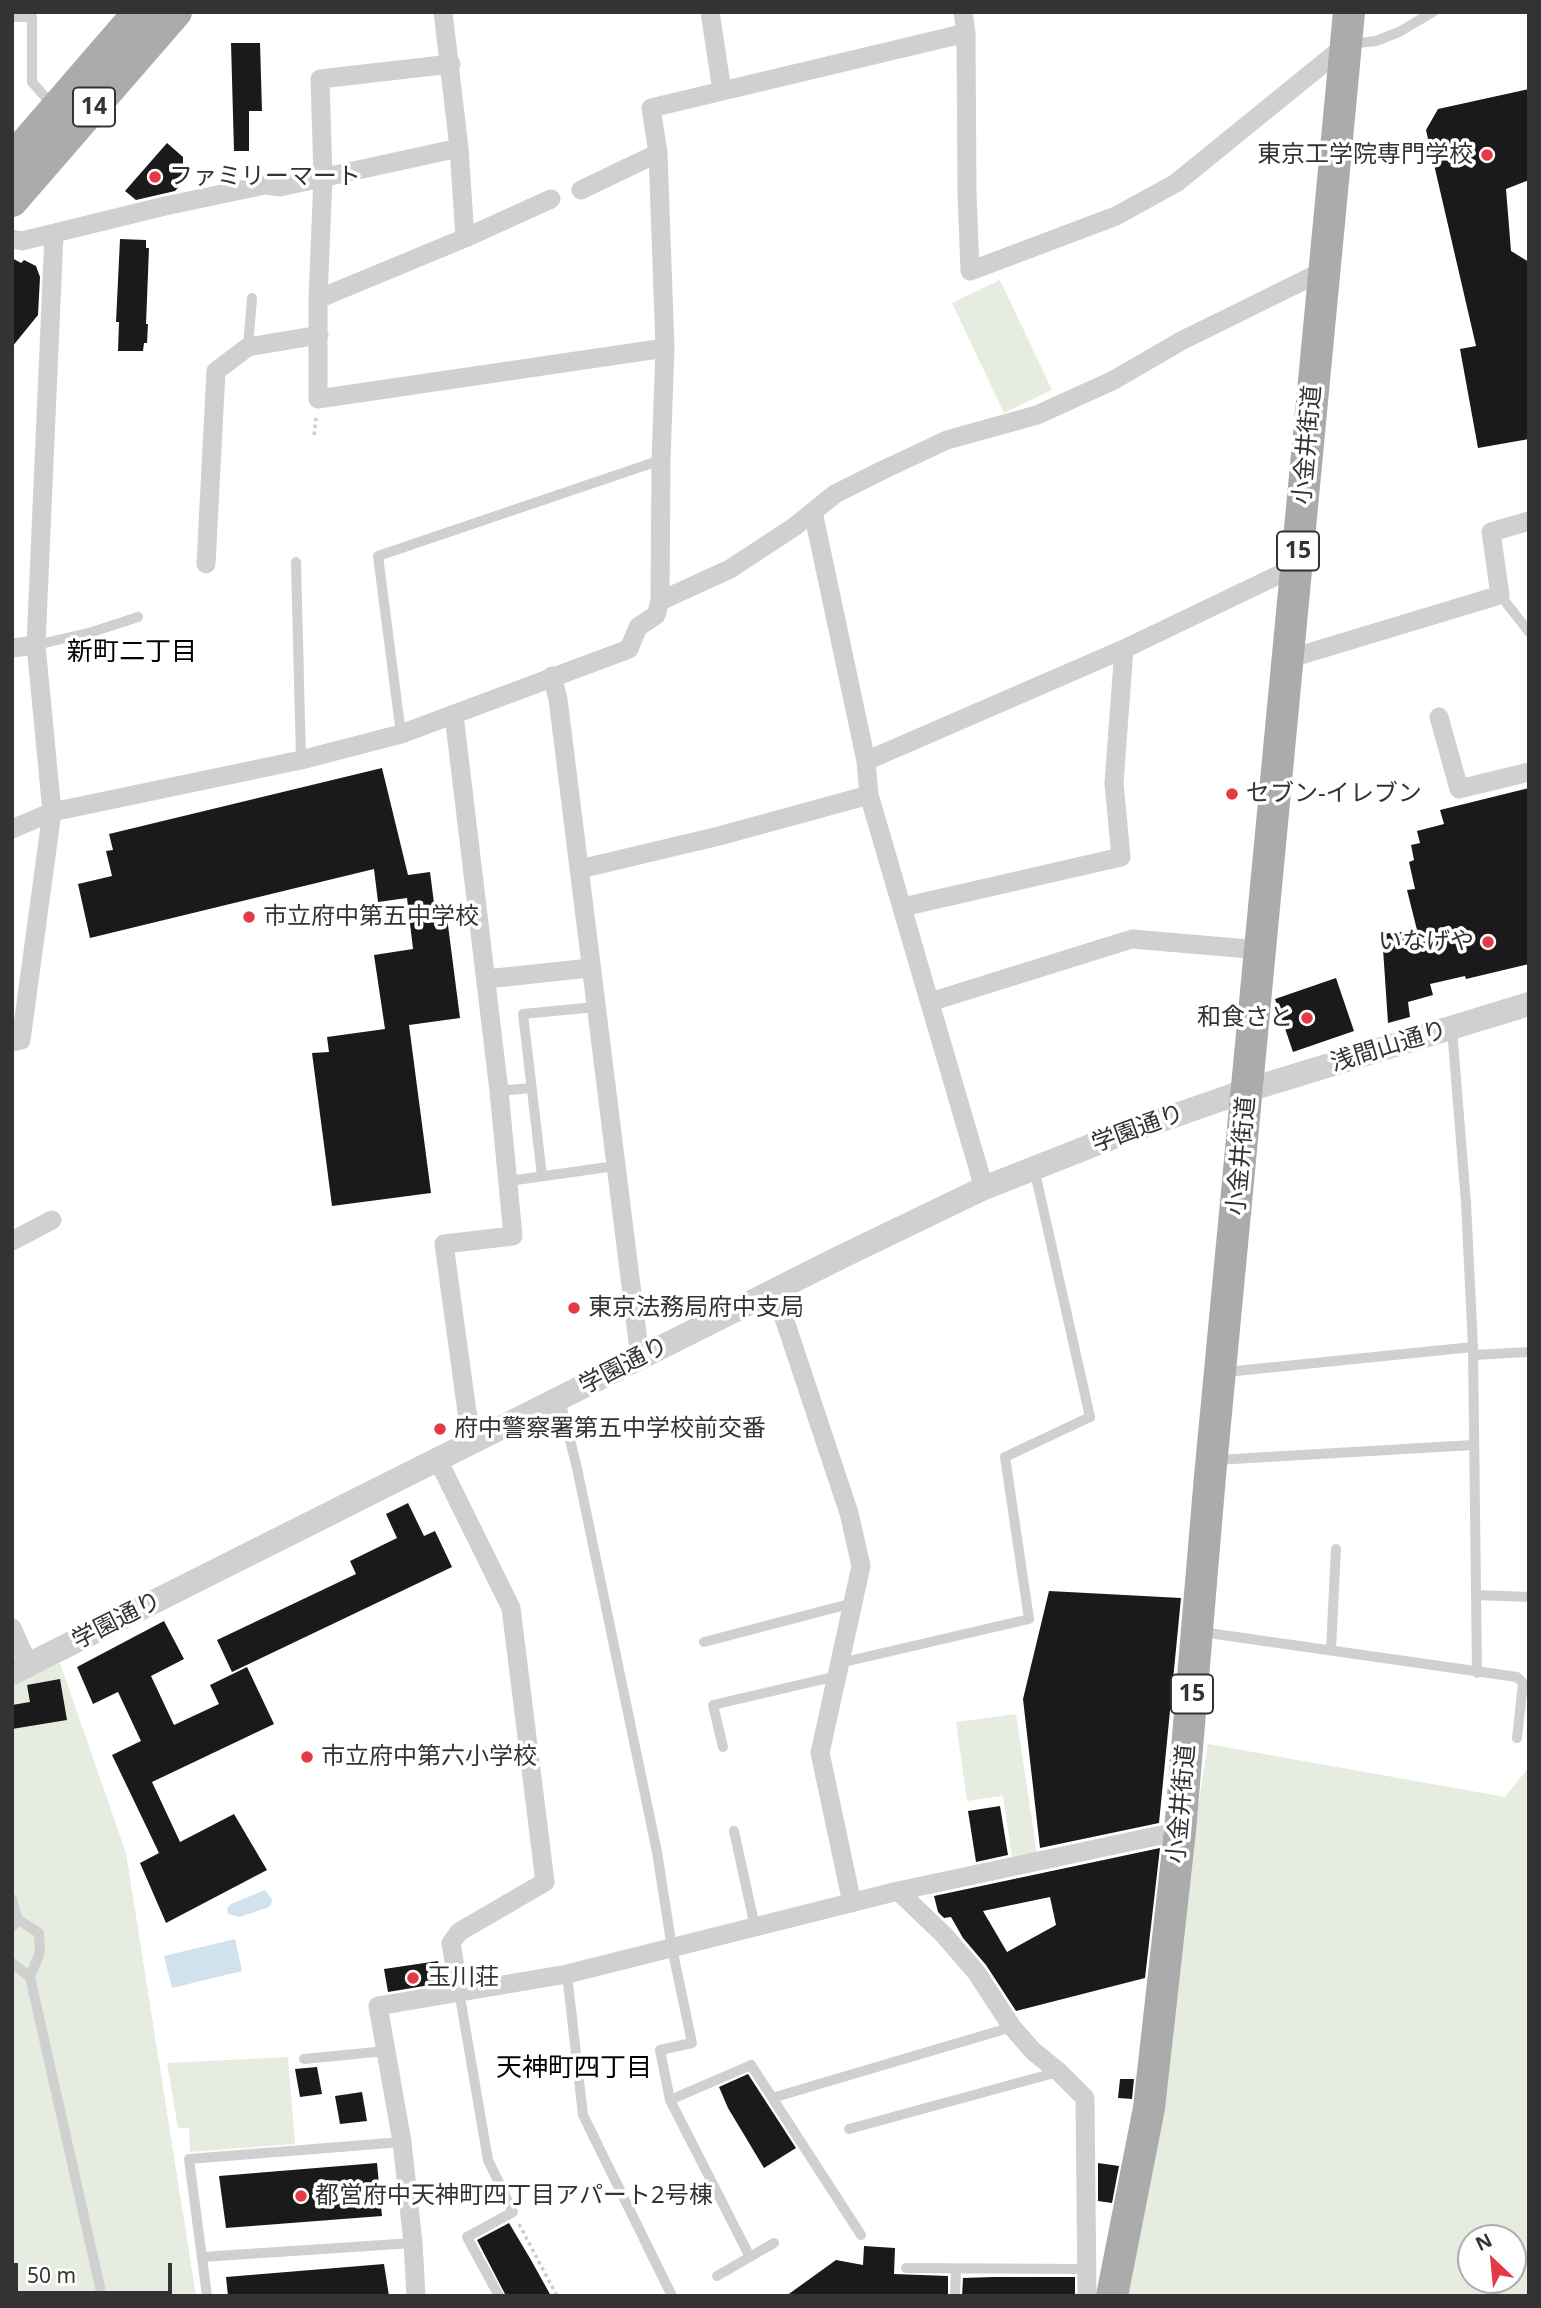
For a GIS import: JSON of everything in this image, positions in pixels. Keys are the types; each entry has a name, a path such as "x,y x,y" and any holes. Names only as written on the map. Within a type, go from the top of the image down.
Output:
{"main road":[{"name":"14","path":"12,159 139,12"},
{"name":"14","path":"12,201 176,12"},
{"name":"小金井街道","path":"1112,2296 1149,2108 1180,1831 1212,1461 1349,12"}],"street":[{"path":"443,12 451,64 465,238"},
{"path":"710,12 722,91"},
{"path":"963,12 966,33 970,271 1116,216 1176,183 1346,45"},
{"path":"12,829 52,812 301,760 401,734 629,649 638,627 656,615 660,601 661,460 666,348 658,153 651,108 966,33"},
{"path":"451,64 320,79 323,177 318,299 318,399 666,348"},
{"path":"12,239 22,241 265,185 280,187 459,148"},
{"path":"581,190 658,153"},
{"path":"318,299 551,199"},
{"path":"12,1042 21,1040 52,812 36,645 54,234"},
{"path":"660,601 730,569 835,494 947,440 1037,415 1114,380 1181,341 1325,270"},
{"path":"206,564 216,371 247,347 319,335"},
{"path":"813,512 866,761 869,795 984,1188"},
{"path":"1288,659 1500,595 1491,532 1529,521"},
{"path":"866,761 1124,649 1297,566"},
{"path":"12,648 36,645"},
{"path":"903,907 1121,857 1114,783 1124,649"},
{"path":"551,676 558,699 640,1358"},
{"path":"454,715 499,1091 513,1236 444,1244 467,1412 474,1442"},
{"path":"1439,717 1459,789 1529,772"},
{"path":"580,869 719,836 869,795"},
{"path":"930,1002 1132,939 1261,950"},
{"path":"486,979 590,968"},
{"name":"浅間山通り","path":"1248,1090 1529,1004"},
{"name":"学園通り","path":"20,1669 984,1188 1116,1136 1248,1090"},
{"path":"12,1241 52,1220"},
{"path":"775,1291 849,1513 861,1566 820,1753 852,1903"},
{"path":"438,1460 511,1608 545,1882 459,1932 451,1943 459,1991"},
{"path":"12,1628 20,1669"},
{"path":"416,2296 414,2243 402,2142 378,2006 567,1975 898,1891 1180,1831"},
{"path":"898,1891 944,1935 976,1972 1012,2027 1033,2052 1059,2071 1085,2098 1087,2296"}],"lane":[{"path":"1346,45 1376,41 1399,32 1433,12"},
{"path":"12,18 32,17 32,82 55,109"},
{"path":"247,347 252,298"},
{"path":"401,734 378,556 661,460"},
{"path":"296,562 301,760"},
{"path":"1500,595 1529,632"},
{"path":"36,645 92,632 138,617"},
{"path":"542,1176 523,1014 595,1007"},
{"path":"1452,1028 1466,1203 1473,1351 1477,1672"},
{"path":"499,1091 531,1088"},
{"path":"509,1181 615,1166"},
{"path":"723,1747 713,1705 1028,1619 1005,1457 1090,1417 1034,1168"},
{"path":"1222,1373 1473,1351 1529,1352"},
{"path":"560,1399 577,1468 657,1852 672,1948 692,2043 660,2050 670,2100 750,2257"},
{"path":"1212,1461 1473,1445"},
{"path":"1331,1649 1336,1549"},
{"path":"1476,1595 1529,1597"},
{"path":"704,1642 854,1603"},
{"path":"1197,1631 1517,1676 1523,1683 1517,1738"},
{"path":"734,1831 755,1927"},
{"path":"12,1899 15,1923 39,1933 40,1952 30,1977 102,2296"},
{"path":"12,1963 30,1977"},
{"path":"567,1975 583,2115 672,2296"},
{"path":"459,1991 488,2160 513,2213 467,2237 499,2296"},
{"path":"772,2098 1012,2027"},
{"path":"304,2059 386,2050"},
{"path":"670,2100 751,2065 861,2235"},
{"path":"849,2129 1059,2071"},
{"path":"207,2296 189,2159 402,2142"},
{"path":"202,2257 414,2243"},
{"path":"717,2276 775,2243"},
{"path":"906,2268 1086,2269"},
{"path":"955,2296 956,2269"}],"path":[{"path":"513,2213 557,2296"}],"shaded area":[{"path":"1000,280 1052,390 1004,413 952,303"},
{"path":"60,1663 126,1853 196,2296 12,2296 12,1685"},
{"path":"1016,1714 1037,1854 1012,1857 1003,1796 967,1801 956,1722"},
{"path":"1208,1744 1505,1797 1529,1767 1529,2296 1120,2296"},
{"path":"288,2057 295,2144 190,2152 189,2128 178,2128 167,2063"}],"water":[{"path":"265,1890 272,1899 267,1908 239,1917 228,1914 227,1908 231,1904"},
{"path":"235,1939 242,1971 172,1988 164,1956"}],"building":[{"path":"231,43 260,43 262,111 249,111 249,151 234,151"},
{"path":"1529,89 1529,180 1506,189 1511,251 1529,262 1529,439 1478,448 1460,349 1476,346 1426,130 1438,109"},
{"path":"167,143 183,157 183,182 175,191 136,200 125,191"},
{"path":"120,239 146,240 146,248 149,248 147,343 144,343 143,351 118,351 119,322 116,322"},
{"path":"12,258 36,266 40,277 38,315 12,347"},
{"path":"382,768 408,875 430,872 434,903 445,902 460,1018 409,1025 431,1193 332,1206 312,1053 329,1052 327,1037 385,1029 374,955 413,949 407,898 378,902 374,869 90,938 78,884 112,876 106,851 113,850 109,834"},
{"path":"1529,788 1529,964 1466,979 1465,976 1430,984 1433,995 1408,1002 1410,1017 1388,1023 1382,934 1417,930 1407,890 1415,889 1409,862 1414,860 1411,845 1420,843 1417,831 1444,824 1440,810"},
{"path":"1336,978 1354,1031 1293,1052 1275,999"},
{"path":"408,1503 424,1536 435,1531 452,1567 232,1672 217,1640 356,1574 350,1561 397,1538 386,1514"},
{"path":"1049,1591 1181,1598 1159,1823 1040,1848 1023,1699"},
{"path":"164,1621 184,1659 151,1676 174,1725 219,1704 210,1685 247,1667 274,1724 152,1782 180,1842 234,1814 267,1870 166,1923 140,1863 159,1853 112,1755 141,1741 118,1692 93,1704 77,1667"},
{"path":"60,1679 67,1720 12,1729 12,1705 30,1702 27,1685"},
{"path":"1000,1806 1008,1855 976,1862 968,1811"},
{"path":"1160,1848 1145,1978 1016,2011 951,1917 944,1918 938,1912 934,1896","holes":["1050,1897 1056,1925 1007,1952 983,1911"]},
{"name":"玉川荘","path":"438,1961 442,1983 388,1992 384,1969"},
{"path":"317,2067 322,2094 300,2097 295,2069"},
{"path":"748,2074 796,2148 764,2168 728,2108 719,2087"},
{"path":"1120,2079 1134,2079 1132,2099 1118,2098"},
{"path":"362,2092 367,2121 340,2124 335,2096"},
{"name":"都営府中天神町四丁目アパート2号棟","path":"377,2163 382,2216 226,2228 219,2176"},
{"path":"1098,2163 1119,2166 1112,2203 1098,2201"},
{"path":"509,2223 551,2296 506,2296 477,2240"},
{"path":"864,2246 895,2248 894,2274 948,2276 948,2296 786,2296 836,2260 863,2265"},
{"path":"384,2264 389,2296 228,2296 226,2277"},
{"path":"1075,2277 1075,2296 962,2296 963,2278"}],"place":[{"name":"東京工学院専門学校","path":"1487,155"},
{"name":"ファミリーマート","path":"155,177"},
{"name":"セブン-イレブン","path":"1232,794"},
{"name":"市立府中第五中学校","path":"249,917"},
{"name":"いなげや","path":"1488,942"},
{"name":"和食さと","path":"1307,1018"},
{"name":"東京法務局府中支局","path":"574,1308"},
{"name":"府中警察署第五中学校前交番","path":"440,1429"},
{"name":"市立府中第六小学校","path":"307,1757"},
{"name":"玉川荘","path":"413,1978"},
{"name":"都営府中天神町四丁目アパート2号棟","path":"301,2196"}],"district":[{"name":"新町二丁目","path":"132,653"},
{"name":"天神町四丁目","path":"574,2069"}]}
